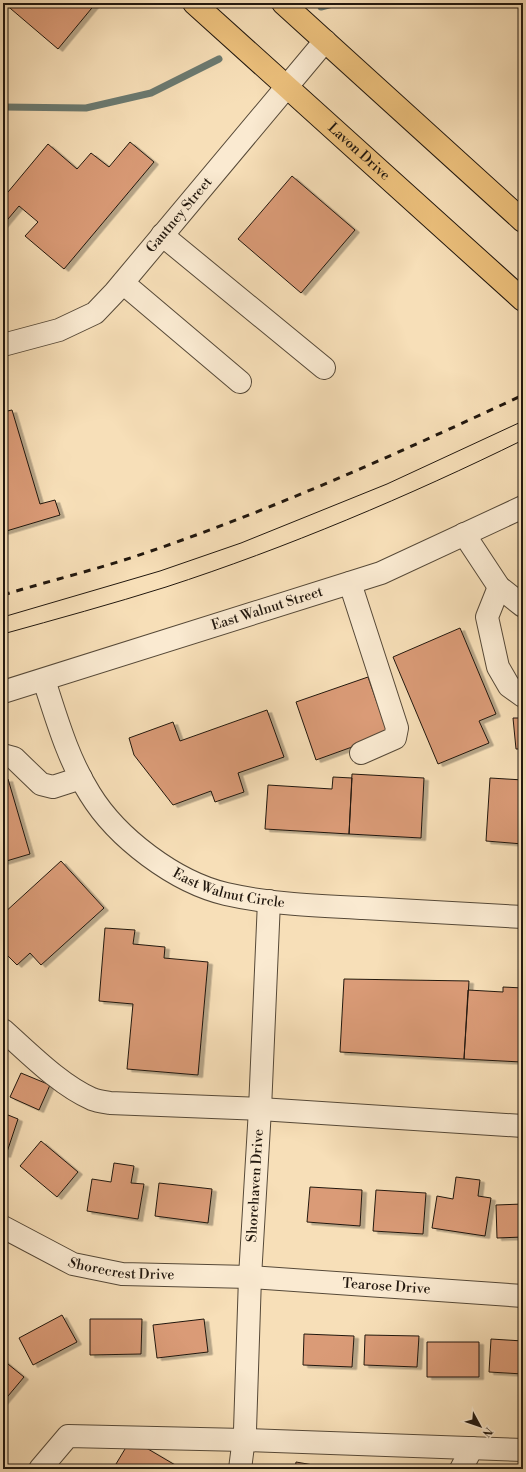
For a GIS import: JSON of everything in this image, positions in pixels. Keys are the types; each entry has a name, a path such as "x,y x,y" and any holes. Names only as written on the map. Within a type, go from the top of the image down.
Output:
{"main road":[{"name":"Lavon Drive","path":"194,3 523,300"},
{"path":"282,3 523,221"}],"street":[{"name":"Gautney Street","path":"3,345 59,330 95,313 123,283 325,41"},
{"path":"162,235 324,368"},
{"path":"123,283 240,382"},
{"name":"East Walnut Street","path":"3,692 381,573 523,507"},
{"path":"464,534 499,587 523,606"},
{"path":"350,583 397,728 395,738 361,753"},
{"path":"499,587 487,617 488,624 498,667 509,686 523,696"},
{"name":"East Walnut Circle","path":"44,680 67,752 90,795 118,830 143,853 183,877 224,894 269,901 320,906 523,917"},
{"path":"3,755 14,758 41,784 53,787 82,778"},
{"name":"Shorehaven Drive","path":"240,1469 244,1440 250,1277 260,1110 269,901"},
{"path":"3,1030 57,1076 92,1099 110,1103 260,1110 523,1126"},
{"name":"Shorecrest Drive","path":"4,1231 73,1264 122,1274 250,1277"},
{"name":"Tearose Drive","path":"250,1277 523,1296"},
{"path":"40,1469 68,1436 244,1440 523,1450"},
{"path":"461,1469 472,1448"}],"building":[{"path":"4,3 96,3 58,49"},
{"path":"130,142 154,162 64,269 25,236 38,222 19,206 3,225 3,198 48,144 77,169 91,153 109,167"},
{"path":"292,176 355,230 301,293 238,239"},
{"path":"12,410 40,504 55,500 60,515 3,532 3,412"},
{"path":"460,628 496,714 479,721 489,743 438,764 393,657"},
{"path":"368,677 388,734 316,760 296,702"},
{"path":"267,710 284,757 238,773 244,792 215,802 211,791 173,805 134,755 129,738 173,722 180,741"},
{"path":"513,718 523,718 523,749 516,749"},
{"path":"352,774 424,778 421,838 349,834"},
{"path":"333,777 352,778 349,834 265,829 268,785 332,789"},
{"path":"490,778 523,780 523,844 486,841"},
{"path":"8,779 30,854 3,862 3,780"},
{"path":"61,861 104,908 41,965 30,953 17,965 3,951 3,914"},
{"path":"105,928 135,930 133,944 165,947 164,958 208,962 198,1075 127,1069 133,1004 99,1001"},
{"path":"344,979 469,981 464,1059 340,1052"},
{"path":"503,987 523,988 521,1062 464,1059 468,990 503,992"},
{"path":"523,1021 523,1062 521,1062"},
{"path":"21,1073 50,1085 39,1110 10,1097"},
{"path":"3,1113 18,1119 6,1155 3,1154"},
{"path":"41,1141 78,1172 57,1197 20,1166"},
{"path":"114,1163 134,1166 131,1183 144,1184 138,1219 87,1211 92,1179 111,1182"},
{"path":"456,1177 480,1180 478,1196 491,1198 485,1236 432,1228 437,1196 453,1199"},
{"path":"159,1183 212,1189 208,1223 155,1216"},
{"path":"310,1187 362,1190 360,1226 307,1222"},
{"path":"376,1190 426,1193 423,1234 373,1231"},
{"path":"523,1204 523,1237 497,1238 496,1205"},
{"path":"62,1315 77,1342 33,1365 19,1338"},
{"path":"90,1319 142,1319 141,1354 90,1355"},
{"path":"204,1319 208,1352 157,1358 153,1325"},
{"path":"304,1334 354,1336 352,1367 303,1365"},
{"path":"365,1335 419,1336 417,1367 364,1365"},
{"path":"491,1339 523,1341 523,1374 489,1372"},
{"path":"427,1342 479,1342 479,1377 427,1377"},
{"path":"3,1360 24,1377 3,1402"},
{"path":"131,1439 182,1469 113,1469"},
{"path":"296,1462 325,1467 325,1469 295,1469"}],"waterway":[{"path":"321,7 336,3"},
{"path":"3,107 86,108 151,93 219,59"}],"tram line":[{"path":"3,617 160,571 241,543 387,484 523,421"},
{"path":"3,634 166,587 211,572 302,538 392,501 523,440"}],"railway":[{"path":"3,595 133,557 246,516 385,458 523,395"}]}
